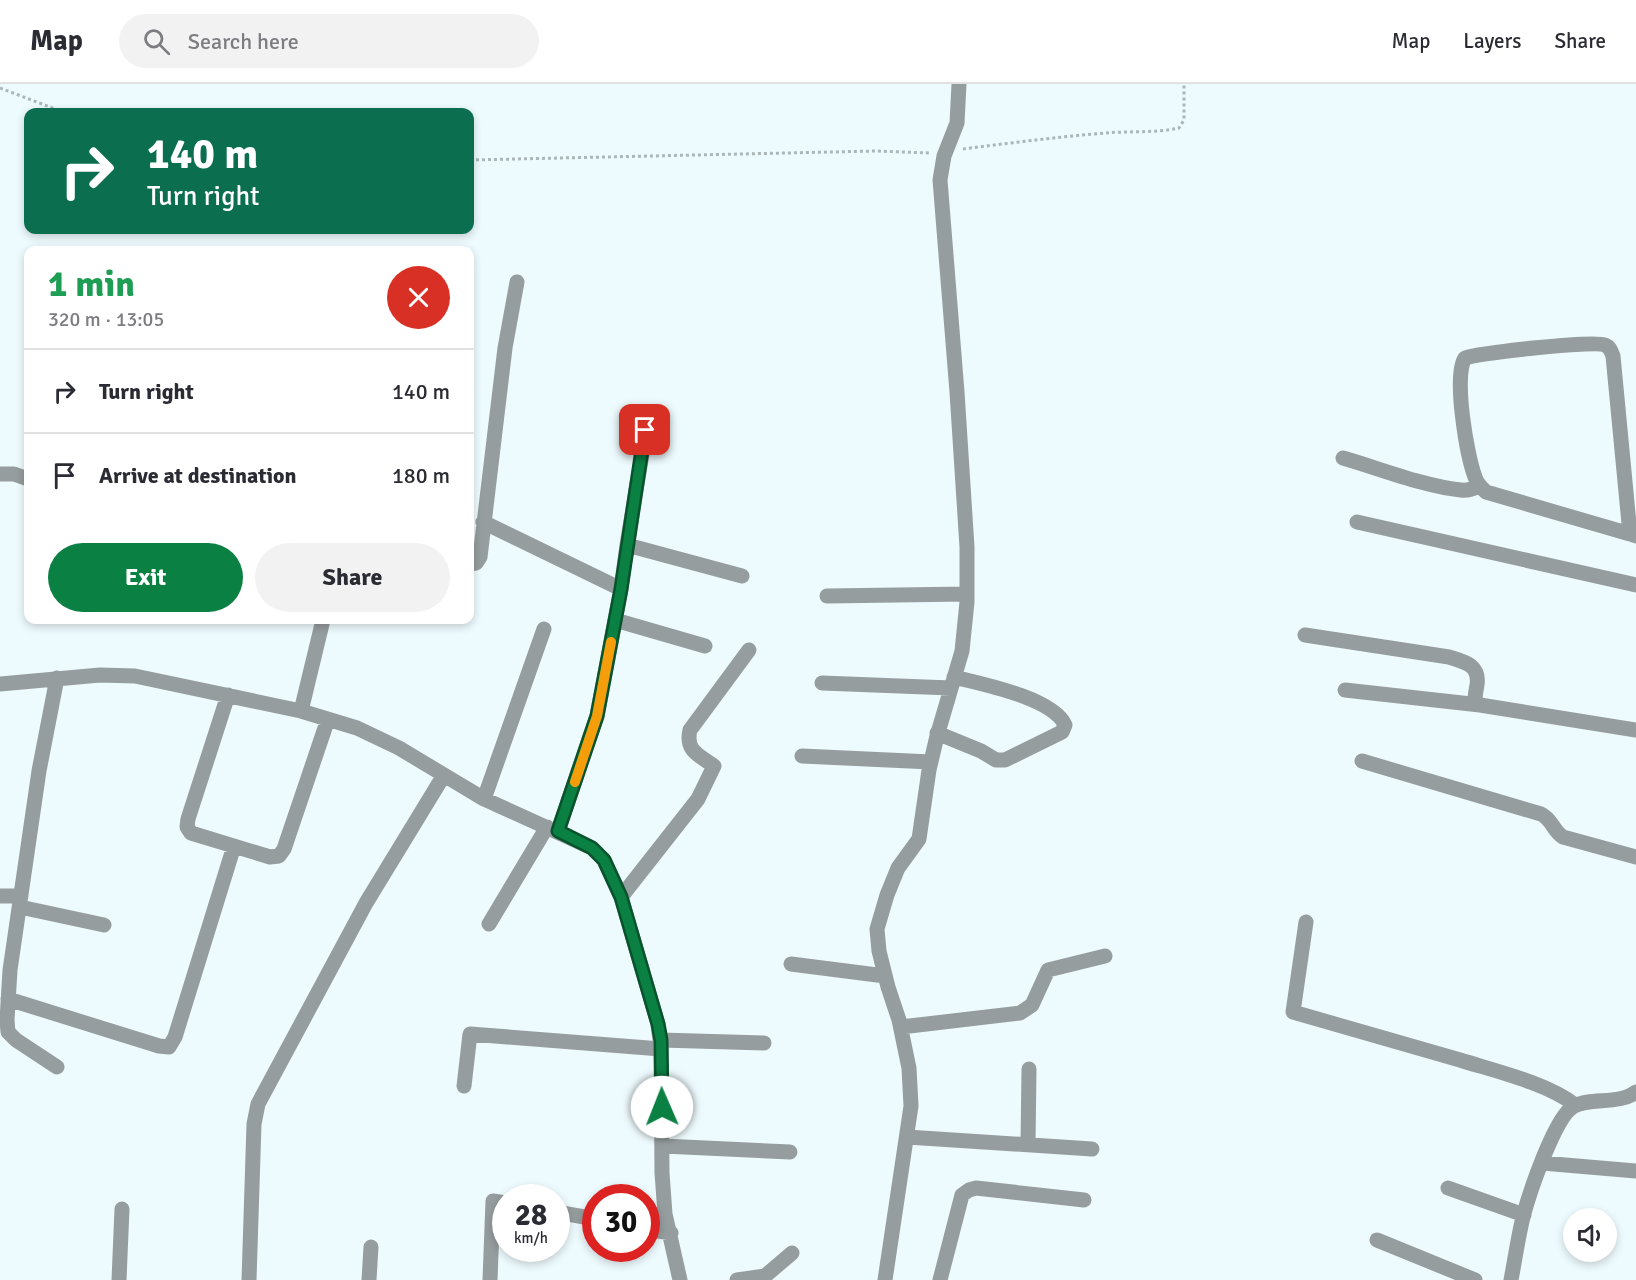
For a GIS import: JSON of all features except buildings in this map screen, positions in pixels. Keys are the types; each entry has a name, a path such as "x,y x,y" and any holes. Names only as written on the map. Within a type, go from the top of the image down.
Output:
{"street":[{"path":"885,1280 907,1137 911,1082 901,1027 879,951 878,929 887,895 898,868 919,839 931,762 965,633 968,594 957,392 940,180 940,168 957,123 959,84"},
{"path":"474,563 480,557 505,348 517,282"},
{"path":"1577,344 1605,345 1610,349 1633,535 1486,492 1479,486 1470,460 1463,418 1461,381 1462,363 1465,358 1577,344"},
{"path":"489,924 553,829 597,716 621,589 645,430"},
{"path":"1344,458 1462,491 1479,486"},
{"path":"0,474 14,474 24,478"},
{"path":"483,522 621,589"},
{"path":"1357,522 1636,585"},
{"path":"627,545 742,576"},
{"path":"827,596 968,594"},
{"path":"615,620 705,646"},
{"path":"301,711 322,624"},
{"path":"484,799 544,628"},
{"path":"1305,636 1449,657 1468,663 1476,669 1478,676 1475,700 1480,705"},
{"path":"621,897 698,799 714,766 691,749 688,740 690,730 749,650"},
{"path":"0,684 100,675 135,676 301,711 368,733 399,748 484,799 592,848 604,860 621,897 658,1024 661,1044 662,1173 665,1214 680,1280"},
{"path":"57,678 39,771 10,970 7,1020 9,1032 16,1040 57,1067"},
{"path":"822,683 952,682 1027,697 1062,718 1065,725 1062,732 1005,760 996,760 981,751 938,733"},
{"path":"1345,690 1480,705 1636,730"},
{"path":"228,695 187,827 191,833 270,857 279,856 284,849 328,719"},
{"path":"802,756 931,762"},
{"path":"1362,761 1541,814 1550,820 1557,833 1563,837 1636,857"},
{"path":"249,1280 253,1134 258,1104 366,903 444,775"},
{"path":"8,999 159,1046 169,1047 175,1037 234,846"},
{"path":"0,896 104,925"},
{"path":"1306,922 1293,1012 1494,1070 1549,1090 1565,1097 1575,1105"},
{"path":"901,1027 1020,1013 1032,1005 1048,970 1105,956"},
{"path":"791,964 885,976"},
{"path":"464,1086 470,1034 661,1044 764,1043"},
{"path":"1028,1145 1029,1069"},
{"path":"1511,1280 1524,1215 1555,1129 1564,1114 1575,1105 1621,1099 1636,1092"},
{"path":"907,1137 1092,1149"},
{"path":"663,1146 790,1152"},
{"path":"1542,1163 1636,1171"},
{"path":"940,1280 963,1195 969,1190 976,1188 1084,1200"},
{"path":"1448,1188 1524,1215"},
{"path":"119,1280 122,1209"},
{"path":"490,1280 492,1227"},
{"path":"660,1231 671,1233"},
{"path":"1377,1240 1475,1280"},
{"path":"369,1280 371,1247"},
{"path":"736,1280 765,1276 792,1253"}],"path":[{"path":"474,160 876,151 930,153 1052,137 1140,130 1168,131 1179,128 1184,120 1184,84"},
{"path":"0,88 52,108"}],"slow traffic":[{"path":"575,782 597,716 611,642"}],"route":[{"path":"645,430 621,589 597,716 558,831 592,848 604,860 621,897 658,1024 661,1040 662,1107"}]}
